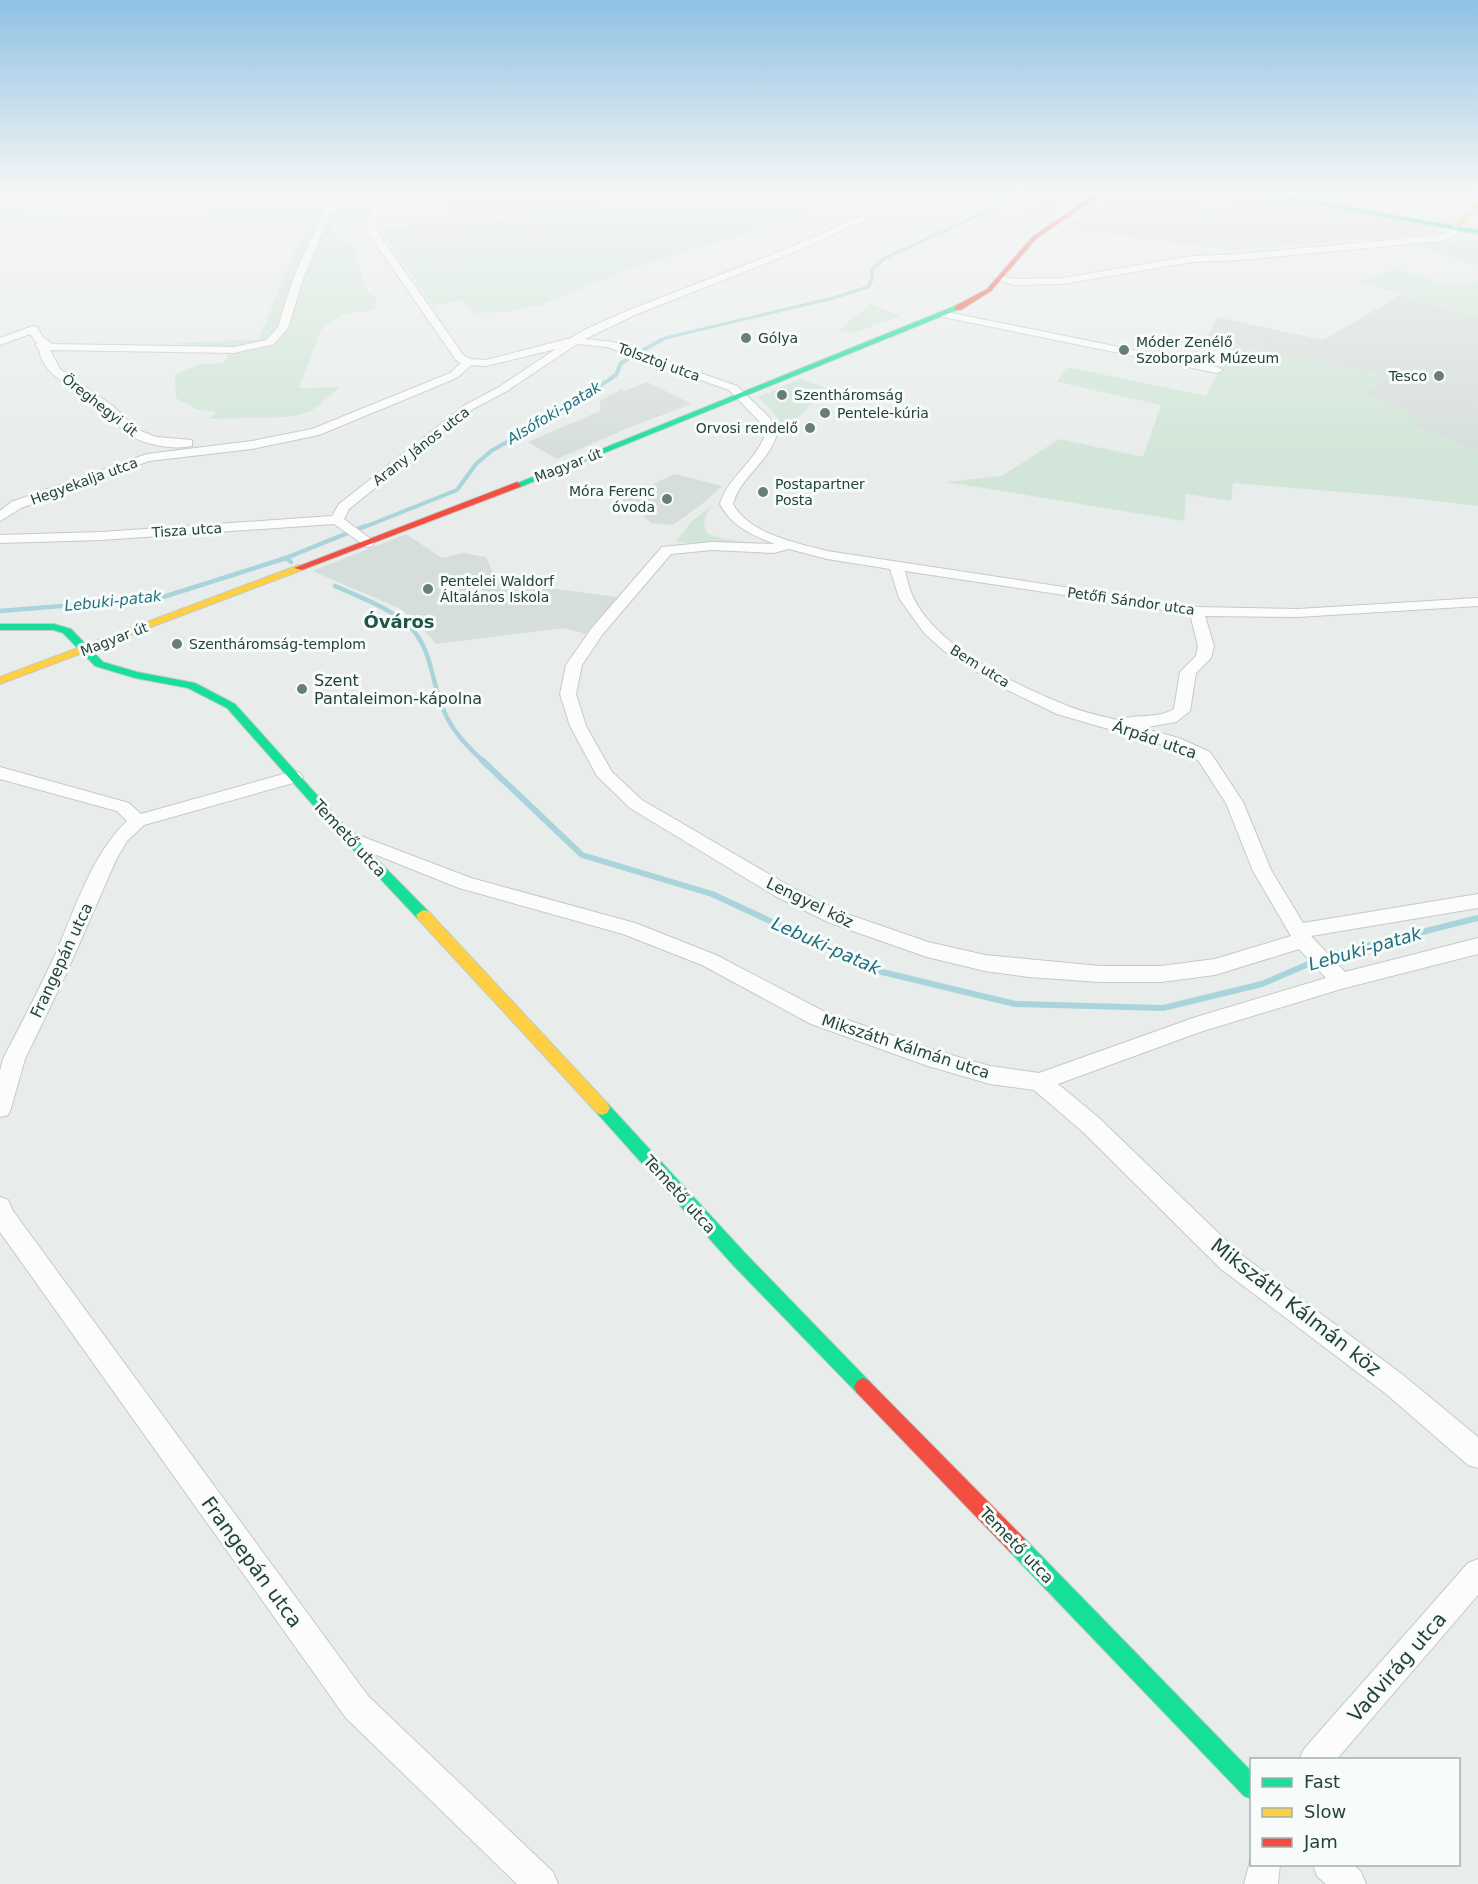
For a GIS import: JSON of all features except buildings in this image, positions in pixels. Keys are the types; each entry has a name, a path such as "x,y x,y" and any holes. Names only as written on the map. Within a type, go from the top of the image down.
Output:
{"street":[{"path":"46,346 234,350 270,342 283,328 298,280"},
{"path":"405,280 451,348 460,358 468,362"},
{"name":"Arany János utca","path":"342,524 344,507 470,407 611,321 716,280"},
{"name":"Magyar út","path":"0,681 84,651 363,540 578,462 975,300 998,280"},
{"path":"1004,280 1015,282 1069,280"},
{"path":"942,314 1217,370"},
{"name":"Öreghegyi út","path":"0,342 33,329 37,338 46,346 45,354 56,371 109,408 132,432 154,441 207,446 252,445 315,432 454,375 468,362"},
{"name":"Tolsztoj utca","path":"574,342 594,341 638,354 733,388 740,395"},
{"name":"Arany János utca","path":"468,362 486,363 574,342"},
{"name":"Petőfi Sándor utca","path":"740,395 766,421 770,436 763,451 728,495 728,507 731,514 745,526 788,545 827,555 1196,611 1298,613 1478,602"},
{"name":"Hegyekalja utca","path":"0,517 16,506 147,458 207,446"},
{"path":"342,524 363,540"},
{"name":"Tisza utca","path":"0,539 342,524"},
{"name":"Petőfi Sándor utca","path":"667,550 712,546 773,549 788,545"},
{"name":"Lengyel köz","path":"667,550 596,632 574,666 568,694 578,726 606,776 636,804 784,892 837,918 927,949 985,963 1029,969 1161,974 1215,967 1301,936 1478,901"},
{"name":"Bem utca","path":"896,566 906,598 913,611 949,648 1028,694 1063,710 1103,721"},
{"name":"Árpád utca","path":"1103,721 1149,722 1176,716 1182,711 1188,672 1203,658 1206,646 1196,611"},
{"name":"Temető utca","path":"0,627 54,627 67,631 99,664 135,675 191,685 211,693 231,706 348,837 493,987 739,1259 1250,1787"},
{"name":"Árpád utca","path":"1103,721 1173,742 1204,756 1234,801 1262,871 1301,936 1341,981"},
{"path":"0,773 123,807 138,821 294,777"},
{"name":"Frangepán utca","path":"0,1108 5,1063 56,974 107,859 121,837 138,821"},
{"name":"Mikszáth Kálmán utca","path":"348,837 466,883 628,928 709,960 818,1018 936,1060 990,1075 1039,1082 1196,1025 1341,981 1478,945"},
{"name":"Mikszáth Kálmán köz","path":"1039,1082 1091,1125 1230,1261 1394,1384 1478,1455"},
{"name":"Frangepán utca","path":"0,1208 3,1217 357,1707 542,1884"},
{"name":"Vadvirág utca","path":"1317,1758 1475,1584"},
{"path":"1261,1884 1264,1866"},
{"path":"1331,1866 1349,1884"}],"shaded area":[{"path":"1401,295 1478,318 1478,451 1408,424 1419,418 1364,393 1385,380 1373,374 1206,339 1217,317 1323,340"},
{"path":"647,382 692,404 630,427 557,459 528,442 600,411 600,401 621,389 625,391"},
{"name":"Móra Ferenc óvoda","path":"674,474 722,486 673,525 652,523 622,500"},
{"name":"Pentelei Waldorf Általános Iskola","path":"406,534 442,558 463,553 486,557 501,590 556,589 618,597 585,634 564,628 436,644 417,622 399,608 312,571"}],"green space":[{"path":"283,280 364,280 368,293 375,297 377,304 374,310 341,314 321,330 299,388 340,387 310,412 288,417 209,419 217,412 196,409 176,398 175,375 199,364 224,363 228,354 176,343 259,339"},
{"path":"415,280 603,280 541,305 504,312 473,313 463,300 432,305"},
{"path":"1430,280 1448,286 1478,281 1478,318 1358,281"},
{"path":"871,304 900,316 853,333 839,330"},
{"path":"1232,345 1362,371 1386,380 1364,393 1419,418 1409,424 1478,451 1478,506 1233,483 1231,501 1186,494 1184,521 946,482 1002,476 1059,439 1143,457 1161,405 1057,382 1067,367 1206,396"},
{"path":"800,379 827,388 786,430 774,413 758,397"},
{"path":"712,505 704,523 708,534 759,544 759,546 676,542 690,523"}],"waterway":[{"name":"Alsófoki-patak","path":"659,342 665,338 833,298 868,287 872,280"},
{"name":"Alsófoki-patak","path":"362,528 457,490 476,464 491,451 582,400 587,394 616,375 621,363 661,340"},
{"name":"Alsófoki-patak","path":"286,558 365,526"},
{"name":"Lebuki-patak","path":"0,611 160,598 286,558"},
{"name":"Lebuki-patak","path":"286,558 291,562"},
{"name":"Lebuki-patak","path":"335,586 386,609 419,637 428,657 447,718 461,738 484,762"},
{"name":"Lebuki-patak","path":"482,760 582,855 712,894 878,971 1015,1004 1163,1008 1262,984 1327,956 1478,918"}],"traffic: fast":[{"path":"517,485 958,308"},
{"path":"0,627 54,627 67,631 99,664 135,675 191,685 231,706 348,837 423,915"},
{"path":"602,1108 739,1259 863,1387"},
{"path":"1017,1545 1250,1786"}],"traffic: slow":[{"path":"0,681 299,568"},
{"path":"423,915 602,1108"}],"traffic: jam":[{"path":"958,308 989,290 998,280"},
{"path":"299,568 517,485"},
{"path":"863,1387 1017,1545"}],"place":[{"name":"Gólya","path":"746,338"},
{"name":"Móder Zenélő Szoborpark Múzeum","path":"1124,350"},
{"name":"Tesco","path":"1439,376"},
{"name":"Szentháromság","path":"782,395"},
{"name":"Pentele-kúria","path":"825,413"},
{"name":"Orvosi rendelő","path":"810,428"},
{"name":"Postapartner Posta","path":"763,492"},
{"name":"Móra Ferenc óvoda","path":"667,499"},
{"name":"Pentelei Waldorf Általános Iskola","path":"428,589"},
{"name":"Szentháromság-templom","path":"177,644"},
{"name":"Szent Pantaleimon-kápolna","path":"302,689"}],"district":[{"name":"Óváros","path":"399,622"}]}
